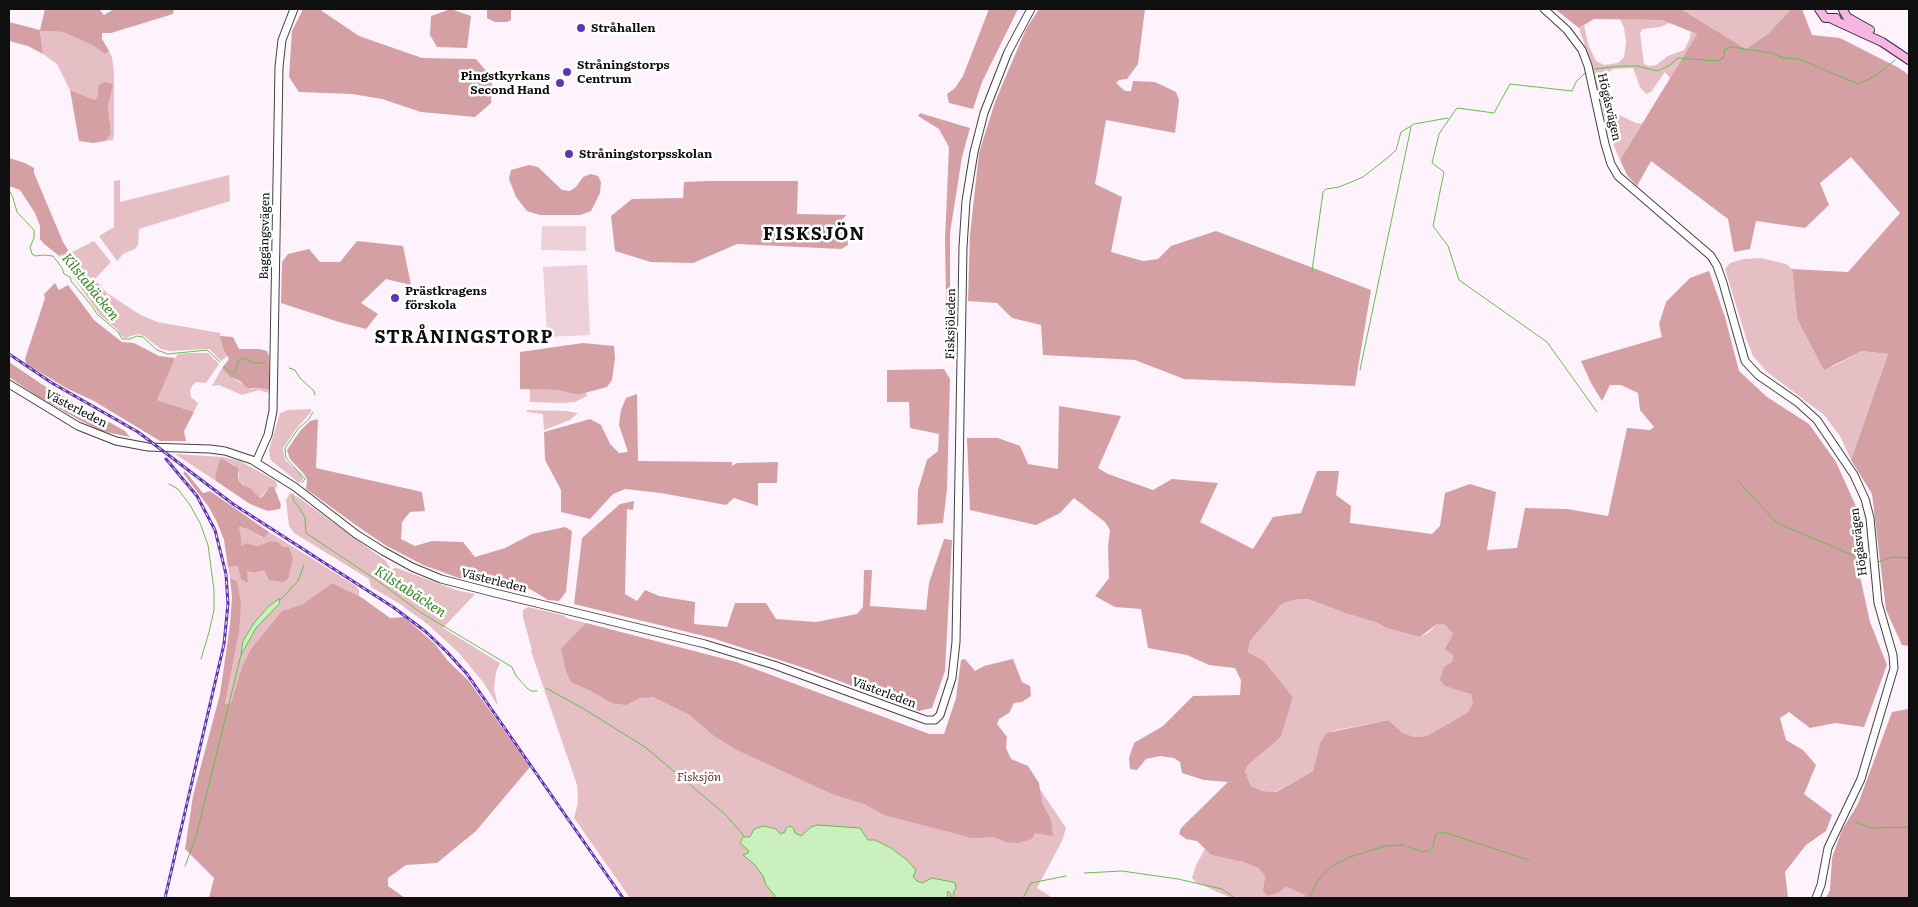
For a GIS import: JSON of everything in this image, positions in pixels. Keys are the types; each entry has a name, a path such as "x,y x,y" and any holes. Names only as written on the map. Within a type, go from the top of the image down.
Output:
{"main road":[{"path":"1819,9 1823,16 1882,42 1909,60"},
{"path":"1832,19 1839,16 1843,9"},
{"path":"1843,9 1847,17 1876,34 1882,42"}],"street":[{"name":"Baggängsvägen","path":"256,462 268,435 273,411 279,67 282,40 294,9"},
{"name":"Fisksjöleden","path":"955,651 966,201 974,152 984,113 1008,52 1031,9"},
{"name":"Högåsvägen","path":"1544,9 1567,30 1582,50 1588,66 1605,144 1614,169 1624,182 1711,256 1721,277 1745,361 1758,375 1808,412 1825,429 1860,487 1868,509 1878,603 1893,655 1894,668 1861,779 1830,843 1816,898"},
{"name":"Västerleden","path":"9,384 78,426 116,440 148,447 210,448 238,454 256,462 295,487 376,547 412,567 441,579 495,594 724,649 926,720 935,720 940,715 952,678 955,651"}],"green space":[{"path":"1681,9 1791,9 1769,33 1746,49"},
{"path":"1620,19 1662,20 1670,23 1660,27 1643,29 1640,33 1644,64 1649,66 1656,65 1668,56 1684,50 1691,32 1697,34 1670,78 1665,72 1651,92 1646,94 1640,87 1633,68 1613,69 1601,77 1600,85 1605,100 1615,113 1642,124 1620,160 1610,137 1590,61 1579,28 1584,25 1588,44 1596,61 1604,65 1618,63 1624,57 1626,42 1624,28"},
{"path":"40,31 63,32 92,45 105,54 109,51 112,57 114,73 113,140 105,141 111,134 108,106 110,91 98,95 95,100 70,90 57,64 43,54"},
{"path":"229,175 230,201 139,229 138,245 135,249 123,254 117,261 99,236 114,227 114,181 120,180 120,202"},
{"path":"94,241 111,262 95,279 107,293 139,314 157,322 220,333 227,356 221,361 209,349 170,351 161,349 144,336 138,334 125,338 121,336 118,330 100,315 58,255 70,253"},
{"path":"1761,258 1786,264 1792,269 1797,318 1832,367 1862,351 1888,354 1851,460 1840,436 1824,415 1766,371 1753,356 1725,269 1730,263 1744,259"},
{"path":"208,353 219,364 206,383 196,382 192,386 190,391 191,397 198,403 194,412 157,400 171,364 178,354"},
{"path":"222,368 231,377 251,389 269,389 268,393 259,390 242,395 219,385 212,386"},
{"path":"530,389 558,390 576,395 586,392 587,396 575,402 530,402"},
{"path":"311,409 311,412 283,448 285,460 302,475 303,480 299,483 272,461 269,450 280,413 288,410"},
{"path":"527,410 578,413 570,420 544,430 543,414 527,412"},
{"path":"175,454 223,457 240,461 276,481 277,486 275,490 274,487 269,487 260,498 238,480 239,474 234,465 223,459 215,476 216,481"},
{"path":"291,492 292,495 298,497 386,561 391,569 397,568 456,590 475,594 443,628 500,663 496,672 494,689 498,706 483,682 459,653 426,623 400,604 371,587 369,579 294,533 289,526 286,500"},
{"path":"238,527 248,529 263,538 269,532 356,586 359,590 359,596 332,583 303,604 282,611 237,686 231,703 225,704 239,633 237,581 230,578 228,567 238,566 248,582 246,569 283,547 271,541 257,546 246,543 242,547"},
{"path":"1308,599 1378,623 1386,628 1420,637 1428,633 1437,624 1445,625 1453,634 1446,649 1453,655 1452,662 1472,694 1473,703 1468,712 1427,736 1414,737 1403,733 1388,720 1333,731 1320,743 1313,771 1275,792 1262,791 1251,786 1245,771 1248,765 1281,737 1293,697 1264,661 1248,652 1250,641 1282,604 1293,600"},
{"name":"Fisksjön","path":"528,607 736,662 948,741 1039,788 1066,828 1062,841 1037,888 1053,898 630,898 574,818 578,803 577,785 531,651 523,617 523,610"},
{"path":"1205,849 1211,855 1243,862 1258,868 1265,876 1263,890 1279,892 1287,887 1306,895 1304,898 1231,898 1196,882 1192,878 1196,865"}],"shaded area":[{"path":"45,9 99,9 104,15 114,9 174,9 173,14 111,33 102,33 102,39 109,51 105,54 92,45 63,32 40,31 43,54 28,46 9,41 9,22 40,30"},
{"path":"303,9 319,9 359,36 422,58 476,59 492,78 491,103 475,117 421,112 382,99 352,94 299,92 289,77 292,31"},
{"path":"451,9 471,16 467,48 437,47 430,35 431,16"},
{"path":"487,9 511,9 511,20 495,22 487,18"},
{"path":"989,9 1018,9 982,82 973,109 949,103 947,94 955,88 963,76"},
{"path":"1039,9 1145,9 1138,64 1127,79 1119,80 1116,83 1125,91 1131,91 1133,81 1155,82 1176,92 1179,100 1175,133 1106,120 1095,184 1122,197 1111,252 1143,261 1158,259 1171,246 1216,231 1371,290 1355,386 1184,379 1135,360 1043,355 1041,325 1012,318 997,303 968,301 970,235 979,153 995,102 1026,29"},
{"path":"1555,9 1681,9 1746,49 1769,33 1791,9 1802,9 1812,35 1840,38 1909,75 1909,646 1902,645 1886,610 1872,494 1851,460 1888,354 1862,351 1824,370 1797,318 1792,269 1848,272 1900,213 1851,157 1820,183 1829,205 1805,228 1756,221 1750,249 1734,252 1728,219 1651,161 1637,186 1627,175 1620,160 1697,34 1662,20 1594,19 1579,28"},
{"path":"105,82 113,84 108,106 111,134 105,141 93,143 79,141 70,90 95,100 98,95 99,85"},
{"path":"920,113 970,128 962,157 950,233 950,354 947,355 945,240 949,147 939,129 918,116"},
{"path":"9,158 34,168 34,173 63,242 70,253 58,255 40,239 40,226 35,213 20,190 9,186"},
{"path":"529,165 538,167 562,190 570,191 576,187 583,177 591,174 598,176 601,182 600,193 591,211 580,215 540,215 527,211 516,197 509,179 511,170"},
{"path":"798,181 797,214 847,215 841,220 840,225 843,230 847,231 848,245 841,249 737,244 693,263 651,262 615,251 611,216 632,199 683,198 684,182"},
{"path":"542,226 586,226 586,251 541,250"},
{"path":"357,241 403,246 411,285 386,279 361,303 378,314 366,329 281,303 282,262 288,254 309,249 320,262 340,262"},
{"path":"587,265 590,335 547,337 543,267"},
{"path":"1709,271 1725,317 1739,371 1767,397 1809,424 1836,462 1859,513 1859,572 1870,622 1887,665 1864,727 1835,723 1810,728 1789,712 1780,718 1786,740 1803,750 1816,765 1804,794 1832,815 1826,831 1806,845 1785,872 1788,898 1304,898 1305,895 1287,887 1267,896 1263,890 1265,876 1258,868 1243,862 1211,855 1197,841 1186,839 1179,834 1181,828 1228,782 1204,780 1182,773 1180,762 1174,758 1160,756 1146,759 1137,770 1130,769 1129,758 1134,743 1163,726 1193,696 1240,695 1241,680 1235,668 1209,665 1187,655 1148,648 1141,609 1115,607 1095,596 1109,578 1108,546 1110,530 1105,522 1074,498 1060,513 1036,525 970,510 967,438 998,438 1020,446 1028,464 1058,469 1059,406 1121,416 1098,468 1108,474 1153,490 1172,479 1218,483 1200,522 1253,549 1273,517 1301,513 1317,471 1339,471 1336,495 1351,506 1350,523 1432,534 1440,526 1445,493 1470,484 1496,492 1487,550 1517,548 1525,508 1567,509 1608,516 1627,428 1650,430 1654,427 1640,410 1638,393 1621,385 1610,385 1602,401 1581,361 1662,337 1659,324 1666,302 1690,278","holes":["1308,599 1378,623 1386,628 1420,637 1437,624 1445,625 1453,634 1445,649 1453,655 1452,662 1444,667 1440,680 1445,686 1471,694 1473,703 1468,712 1427,736 1414,737 1403,733 1388,720 1327,733 1320,743 1313,771 1276,792 1262,791 1251,786 1245,771 1248,765 1281,737 1293,697 1264,661 1248,652 1250,641 1282,604 1293,600"]},
{"path":"55,283 59,290 68,285 94,320 122,342 134,343 159,356 175,358 157,400 194,412 184,431 186,441 160,441 94,401 68,389 26,364 25,359 45,298 44,294"},
{"path":"220,336 233,337 239,349 267,351 269,356 269,389 247,388 240,381 230,377 222,368 229,359 224,351"},
{"path":"583,343 614,346 615,358 612,380 607,387 577,395 558,390 520,389 520,352"},
{"path":"9,362 43,385 125,431 130,437 101,431 37,396 9,377"},
{"path":"944,369 950,379 947,489 943,523 917,525 918,490 927,460 938,451 939,434 910,428 909,402 887,402 887,370"},
{"path":"637,394 638,461 732,462 732,466 737,463 778,462 777,483 758,483 758,506 734,498 726,505 661,493 625,489 613,494 590,519 561,512 561,490 545,460 544,432 590,419 601,425 610,444 619,453 628,452 619,425 621,410 626,398"},
{"path":"318,419 316,468 422,492 425,511 410,512 402,522 401,539 415,546 432,541 463,542 475,557 505,548 532,534 565,527 572,531 566,592 559,601 548,600 530,589 500,587 459,578 423,565 385,545 360,528 306,489 307,480 304,474 290,459 287,450 300,431 310,421"},
{"path":"223,459 238,468 238,480 260,498 269,487 274,487 281,505 280,509 268,511 250,504 216,481 215,476 220,460"},
{"path":"185,471 203,493 210,491 269,532 264,538 248,529 239,527 242,546 246,543 257,546 271,541 278,542 283,547 289,547 293,559 288,579 283,582 269,580 265,570 251,572 247,570 248,583 241,579 238,566 228,567 224,540 217,522 208,506 183,473"},
{"path":"634,501 633,510 627,509 625,594 637,601 645,590 659,596 695,602 694,624 727,627 735,603 766,603 776,619 816,622 857,614 863,607 864,570 872,570 870,606 926,610 929,583 944,539 952,540 945,671 932,708 919,711 807,669 712,638 574,604 582,538 620,504"},
{"path":"230,578 237,581 241,604 239,633 225,704 231,703 242,667 251,649 282,611 303,604 332,583 361,597 390,618 404,617 435,644 448,661 468,680 530,767 476,831 437,863 406,865 388,878 388,886 405,898 209,898 214,878 185,849 193,796 220,694 230,625 232,597"},
{"path":"279,599 280,603 256,628 241,655 243,641 254,623 269,606"},
{"path":"586,623 736,662 929,734 944,734 956,698 961,660 965,659 975,671 984,666 1013,659 1022,682 1030,686 1031,696 1022,702 1014,703 1009,713 999,719 997,724 1007,737 1006,748 1011,759 1028,766 1039,783 1042,803 1051,820 1053,836 1035,833 1032,839 1018,843 1006,842 994,837 972,838 884,815 864,804 832,794 737,750 714,736 690,715 653,697 639,698 626,705 612,703 571,682 566,671 561,649"},
{"path":"1908,709 1909,898 1826,898 1830,890 1832,858 1842,830 1858,804 1892,712"},
{"path":"817,825 860,828 868,840 875,840 891,848 907,860 916,870 913,877 917,881 922,883 932,878 955,883 956,889 953,892 954,894 951,898 951,894 948,891 947,898 777,898 766,885 763,876 755,865 743,855 749,851 740,843 743,837 750,837 754,829 764,826 776,829 780,834 785,832 786,828 790,826 794,829 795,833 801,836 811,827"}],"waterway":[{"path":"1595,69 1637,66 1658,71 1670,65 1678,58 1717,61 1723,58 1725,49 1732,47 1771,53 1783,58 1799,59 1858,84 1875,76 1895,60"},
{"path":"1585,73 1576,82 1572,91 1510,84 1494,113 1456,109 1439,134 1432,163 1444,172 1433,226 1448,246 1459,280 1547,342 1597,412"},
{"path":"1312,271 1323,192 1326,189 1339,187 1363,177 1396,150 1401,132 1414,124 1448,118"},
{"path":"1360,370 1411,127"},
{"name":"Kilstabäcken","path":"9,190 17,212 34,230 34,238 30,247 32,254 36,256 53,256 64,274 70,277 71,281 97,314 118,332 122,339 130,339 137,336 143,337 157,350 168,354 207,350 220,362"},
{"name":"Kilstabäcken","path":"224,367 233,374 239,360 243,358 253,363 265,363"},
{"name":"Kilstabäcken","path":"289,368 295,370 300,378 314,391 315,395"},
{"name":"Kilstabäcken","path":"302,483 305,479 286,458 285,448 313,412"},
{"path":"1737,480 1777,523 1864,560"},
{"path":"169,484 178,489 190,505 200,523 208,545 214,590 214,610 201,659"},
{"name":"Kilstabäcken","path":"293,494 293,500 305,518 306,533 378,581 420,612 512,667 516,676 528,689 537,691"},
{"path":"1878,562 1892,557 1909,558"},
{"path":"280,600 298,581 304,565"},
{"path":"185,866 196,837 241,655"},
{"name":"Kilstabäcken","path":"546,688 645,747 726,815 744,836"},
{"path":"1856,822 1872,828 1909,827"},
{"path":"1408,847 1423,852 1428,851 1433,846 1436,834 1443,832 1529,860"},
{"path":"1309,898 1319,879 1332,866 1350,857 1385,846 1405,845"},
{"path":"1084,873 1122,871 1178,879 1222,889 1235,898"},
{"path":"1023,898 1031,883 1066,876"}],"railway":[{"path":"9,354 52,383 138,432 233,504 393,607 425,631 467,674 623,898"},
{"path":"165,898 224,644 228,604 226,574 215,530 197,496 166,459"}],"place":[{"name":"Stråhallen","path":"581,28"},
{"name":"Stråningstorps Centrum","path":"567,72"},
{"name":"Pingstkyrkans Second Hand","path":"560,83"},
{"name":"Stråningstorpsskolan","path":"569,154"},
{"name":"Prästkragens förskola","path":"395,298"}],"district":[{"name":"FISKSJÖN","path":"814,235"},
{"name":"STRÅNINGSTORP","path":"464,338"}]}
